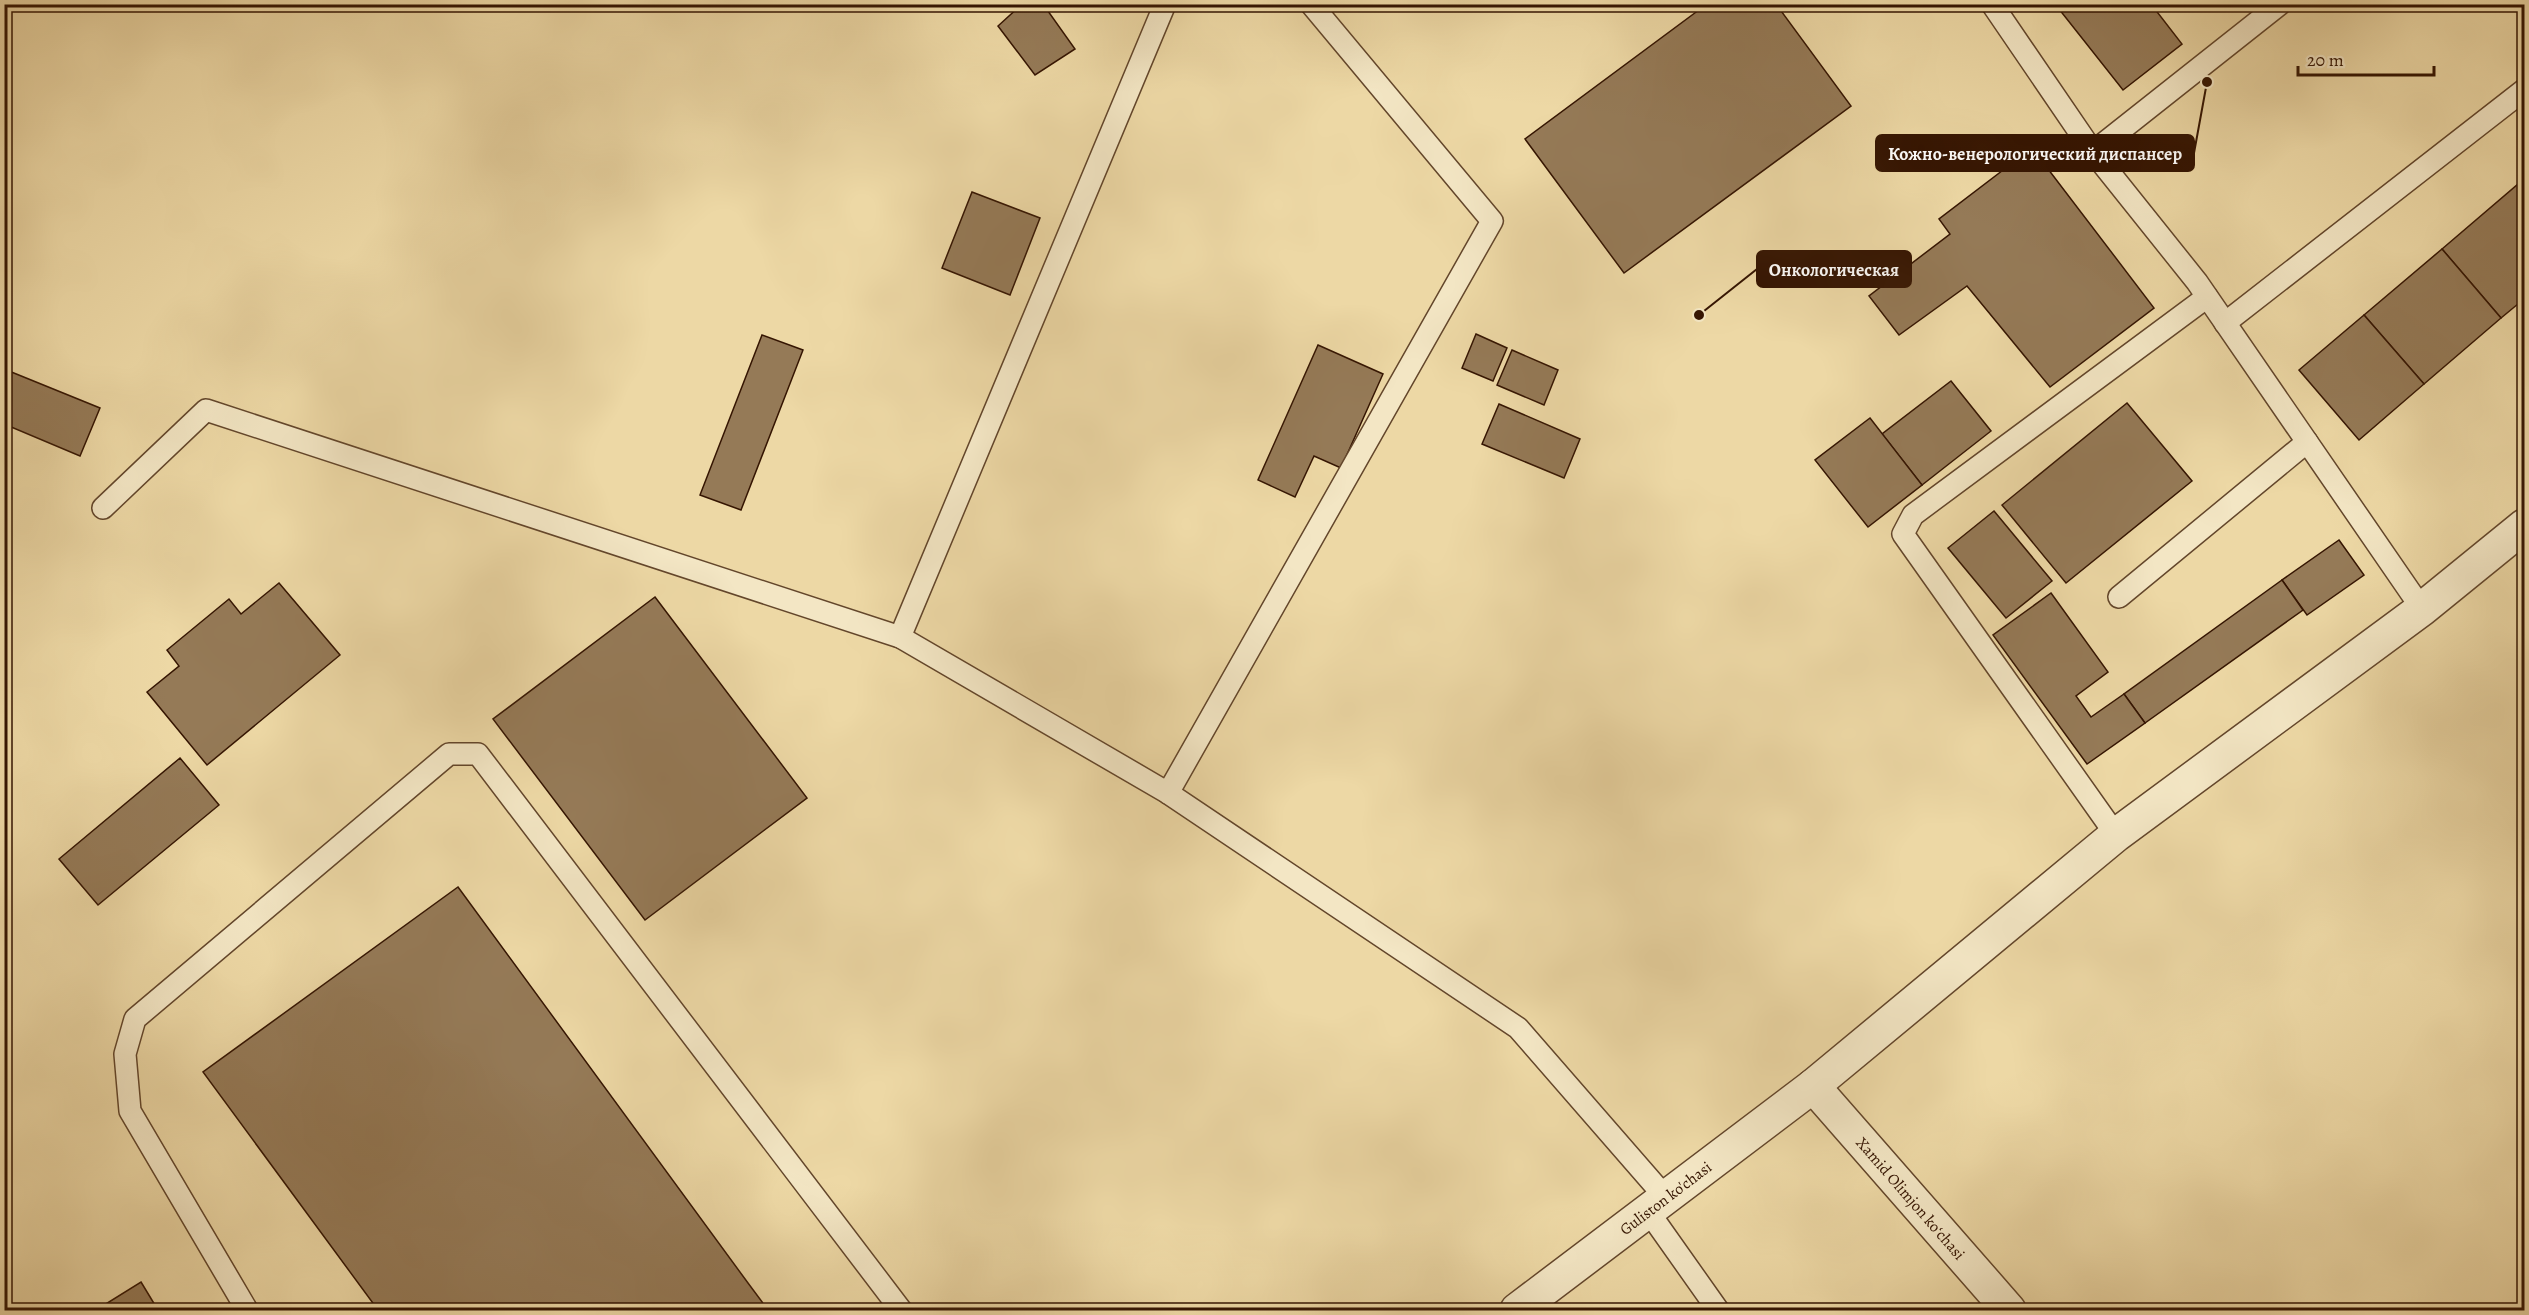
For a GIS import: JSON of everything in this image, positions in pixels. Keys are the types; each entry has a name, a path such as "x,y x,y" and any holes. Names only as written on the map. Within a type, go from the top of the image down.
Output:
{"street":[{"name":"Guliston ko'chasi","path":"1517,1311 1813,1086 2116,835 2422,609 2524,526"},
{"name":"Xamid Olimjon koʻchasi","path":"1813,1086 2009,1311"}],"lane":[{"path":"900,637 1165,4"},
{"path":"1168,793 1492,221 1311,4"},
{"path":"1992,4 2092,152 2207,297 2422,609"},
{"path":"2092,152 2280,4"},
{"path":"2225,323 2524,90"},
{"path":"2116,835 1904,534 1913,515 2207,297"},
{"path":"103,508 206,410 900,637 1168,793 1518,1028 1657,1204 1718,1311"},
{"path":"2119,597 2307,442"},
{"path":"247,1311 130,1111 125,1054 135,1019 449,754 478,754 902,1311"}],"building":[{"path":"1022,4 1043,4 1075,49 1035,75 998,26"},
{"path":"1707,4 1776,4 1851,106 1624,273 1525,139"},
{"path":"2055,4 2151,4 2182,44 2123,90"},
{"path":"2032,148 2154,308 2050,387 1967,286 1899,335 1869,296 1950,234 1939,219"},
{"path":"2524,179 2524,299 2501,318 2442,249"},
{"path":"972,192 1040,218 1010,295 942,268"},
{"path":"2442,249 2501,318 2424,384 2364,315"},
{"path":"2364,315 2424,384 2359,440 2299,370"},
{"path":"1476,334 1507,348 1493,381 1462,368"},
{"path":"762,335 803,350 741,510 700,495"},
{"path":"1318,345 1383,374 1341,468 1314,456 1295,497 1258,480"},
{"path":"1512,350 1558,370 1544,405 1497,385"},
{"path":"4,369 100,408 80,456 4,424"},
{"path":"1951,381 1991,431 1922,485 1882,434"},
{"path":"2127,403 2192,481 2066,583 2002,505"},
{"path":"1499,404 1580,439 1564,478 1482,444"},
{"path":"1870,418 1922,485 1868,527 1815,460"},
{"path":"1994,511 2052,581 2006,618 1948,548"},
{"path":"2339,540 2364,575 2307,615 2282,580"},
{"path":"2282,580 2303,610 2145,723 2124,694"},
{"path":"279,583 340,655 207,765 147,692 179,666 167,650 229,599 241,614"},
{"path":"2051,593 2108,672 2076,696 2091,717 2124,694 2145,723 2087,764 1993,635"},
{"path":"655,597 807,798 645,920 493,719"},
{"path":"180,758 219,805 98,905 59,859"},
{"path":"458,887 768,1310 378,1310 203,1072"},
{"path":"141,1282 158,1310 96,1310"}],"place":[{"name":"Кожно-венерологический диспансер","path":"2207,82"},
{"name":"Онкологическая","path":"1699,315"}]}
